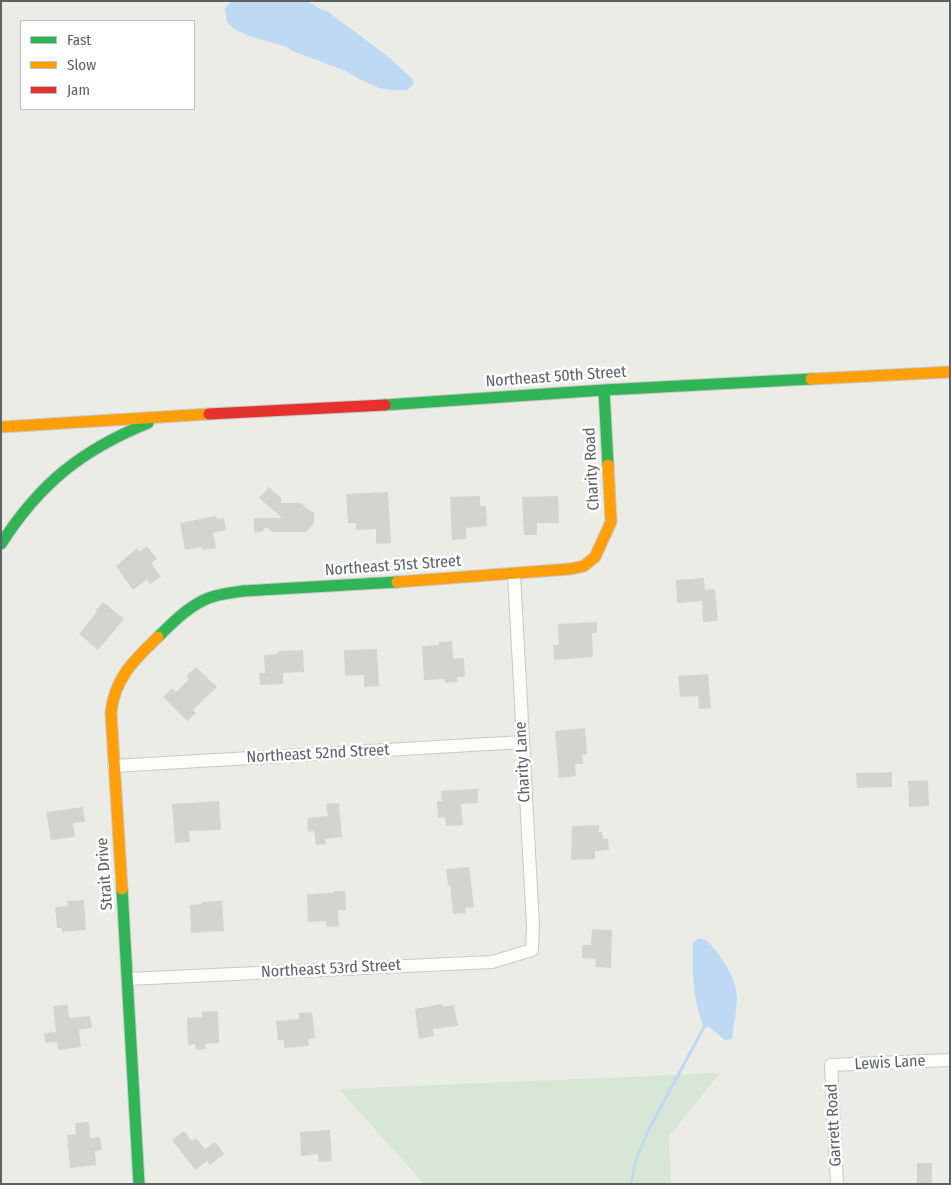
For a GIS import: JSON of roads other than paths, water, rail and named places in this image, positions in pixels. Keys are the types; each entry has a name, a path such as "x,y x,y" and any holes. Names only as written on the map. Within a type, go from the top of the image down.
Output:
{"street":[{"name":"Northeast 50th Street","path":"1,427 165,416 361,407 604,390 950,372"},
{"name":"Charity Road","path":"584,566 595,557 611,522 604,390"},
{"name":"Northeast 50th Street","path":"1,544 26,507 46,484 75,461 129,430 165,416"},
{"name":"Northeast 51st Street","path":"204,600 243,591 416,582 570,569 584,566"},
{"name":"Charity Lane","path":"514,574 533,926 532,950"},
{"name":"Strait Drive","path":"139,1184 111,713 115,689 120,679 135,660 182,615 204,600"},
{"name":"Northeast 52nd Street","path":"114,766 522,742"},
{"name":"Northeast 53rd Street","path":"128,979 492,962 532,950"},
{"name":"Lewis Lane","path":"831,1065 950,1060"},
{"name":"Garrett Road","path":"831,1065 837,1184"}],"water":[{"path":"232,1 307,1 327,11 390,58 414,83 407,90 379,88 346,71 284,46 249,36 234,29 227,22 225,8"},
{"path":"700,938 715,949 727,967 735,986 737,1004 732,1039 725,1040 709,1027 704,1027 700,1018 695,997 693,942"}],"waterway":[{"path":"631,1184 636,1159 648,1131 704,1027"}]}
